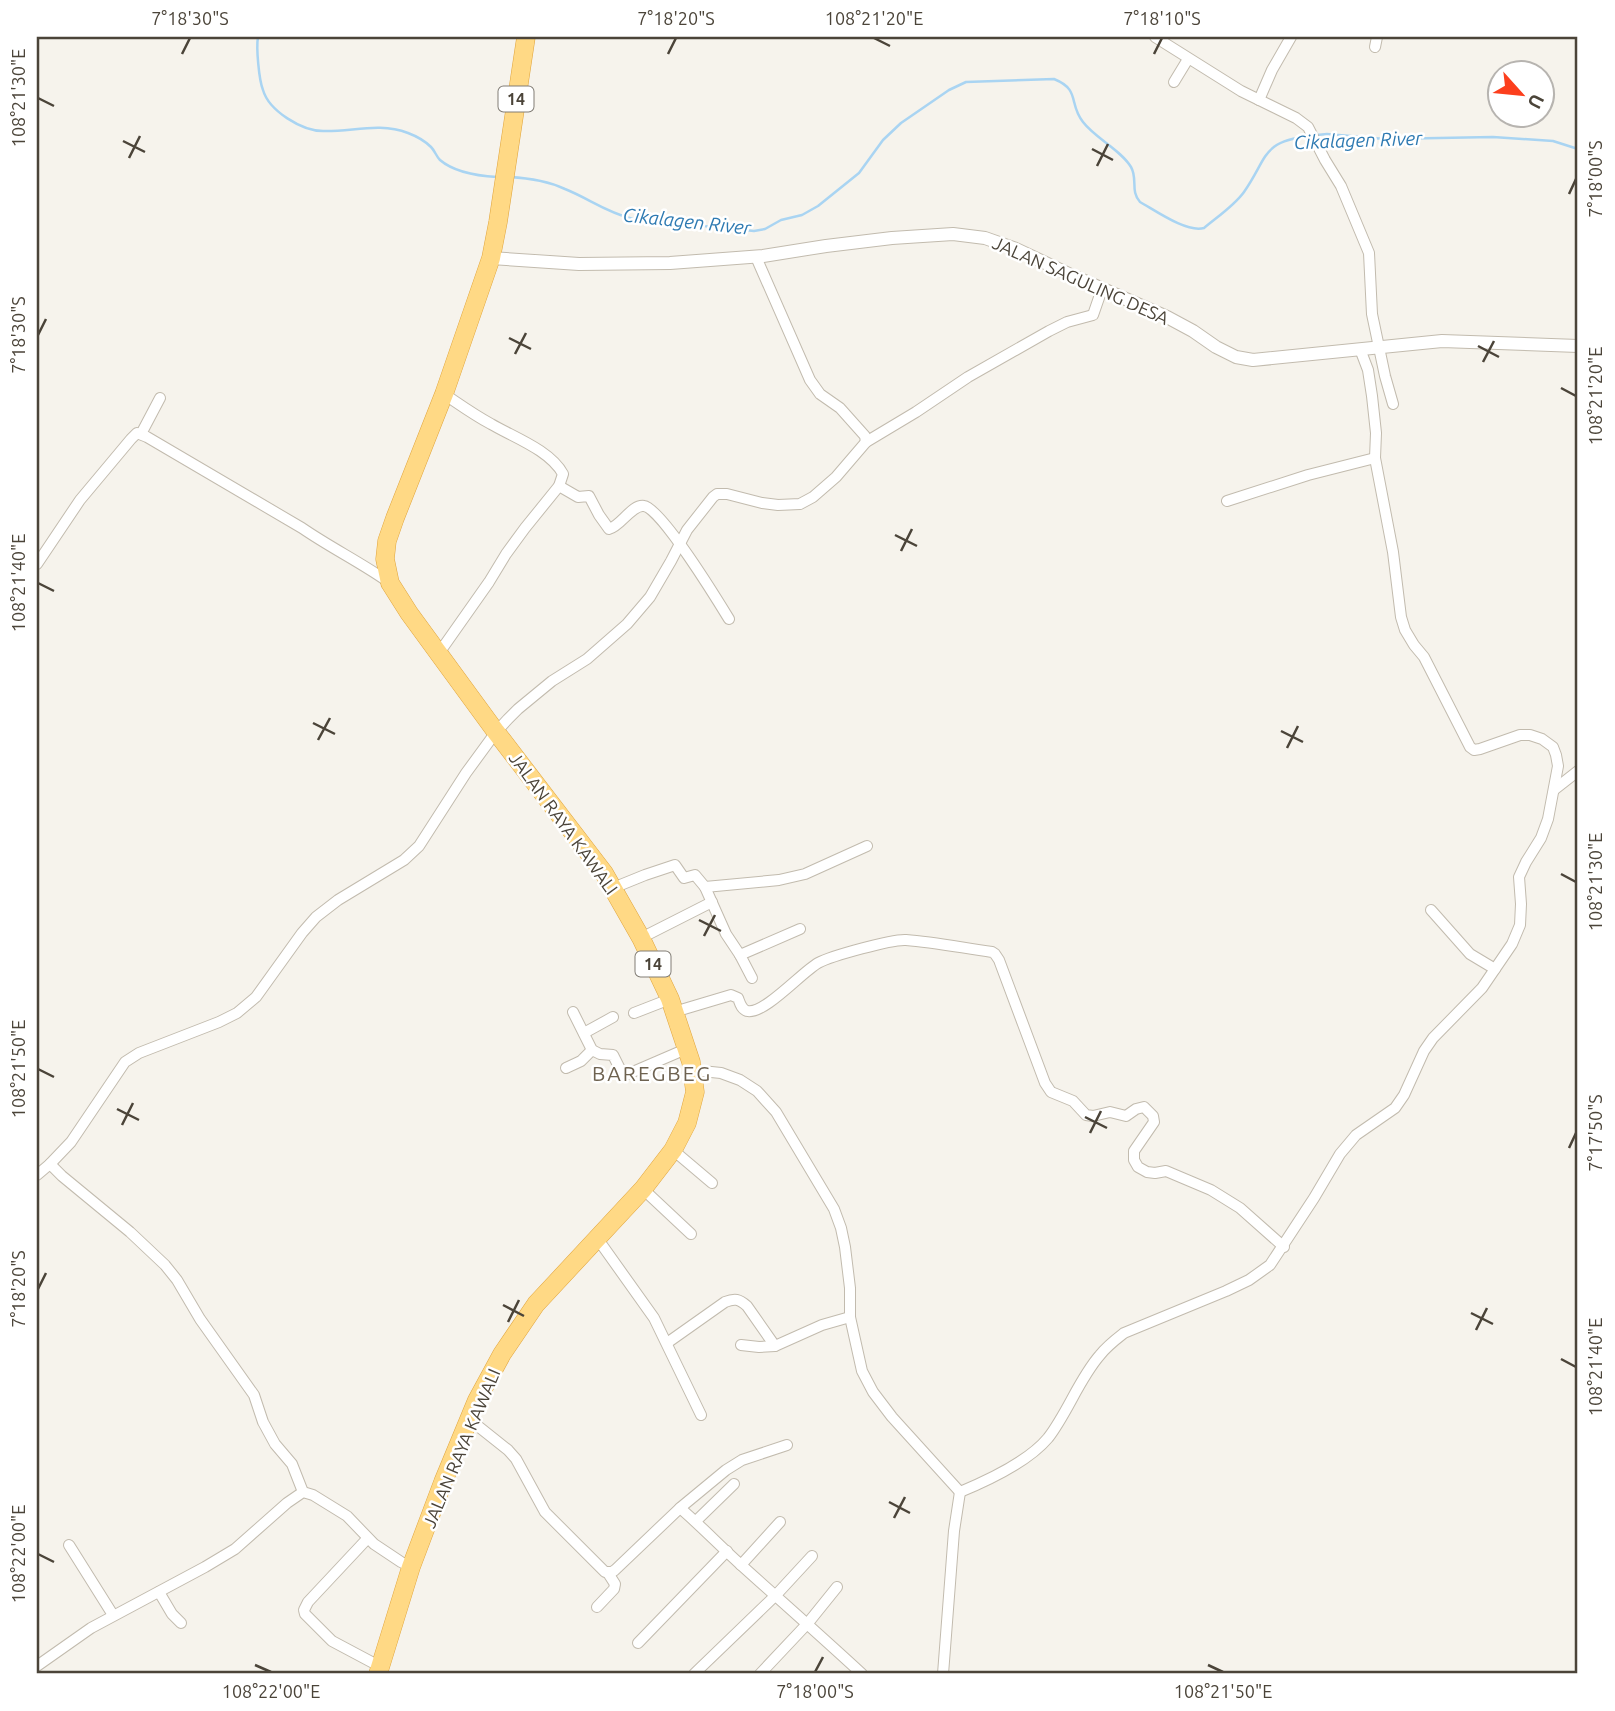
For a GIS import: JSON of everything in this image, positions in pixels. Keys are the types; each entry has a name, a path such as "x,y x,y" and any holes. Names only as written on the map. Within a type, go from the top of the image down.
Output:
{"highway":[{"name":"14","path":"491,258 526,37"},
{"name":"JALAN RAYA KAWALI","path":"379,1670 411,1567 443,1482 477,1400 502,1354 536,1304 643,1189 673,1150 687,1123 695,1092 687,1049 672,1006 641,938 613,888 496,732 390,583 385,559 387,541 444,394 491,258"}],"street":[{"path":"1155,37 1188,59 1308,127 1341,186 1369,253 1372,314 1384,376 1393,404"},
{"path":"1259,100 1291,37"},
{"path":"1174,82 1188,59"},
{"name":"JALAN SAGULING DESA","path":"491,258 579,264 670,263 756,257 826,246 953,234 985,239 1016,249 1167,317 1216,348 1236,357 1253,360 1443,341 1578,346"},
{"path":"756,257 810,380 820,394 840,408 865,436 866,442"},
{"path":"37,1175 71,1142 124,1062 139,1053 237,1013 256,997 316,917 338,900 404,860 419,846 496,732 518,709 552,681 587,659 627,624 650,597 679,542 713,497 727,494 778,505 800,504 813,497 836,477 866,442 968,377 1049,331 1068,322 1092,316 1102,289"},
{"path":"960,1492 1024,1460 1046,1440 1065,1414 1098,1357 1117,1338 1249,1280 1270,1265 1284,1247 1340,1154 1356,1135 1395,1108 1404,1096 1424,1051 1433,1038 1482,988 1512,944 1520,925 1519,877 1541,838 1548,819 1558,766 1556,755 1553,747 1530,735 1520,735 1480,749 1474,750 1470,747 1424,657 1405,630 1375,458 1376,433 1368,370 1360,349"},
{"path":"439,653 524,528 559,486 563,474 557,465 532,446 490,424 444,394"},
{"path":"141,434 160,398"},
{"path":"37,564 80,500 137,433 302,528 390,583"},
{"path":"1227,500 1375,458"},
{"path":"559,486 578,497 589,496 609,528 615,527 636,508 648,507 679,542 729,619"},
{"path":"1555,789 1578,771"},
{"path":"705,887 779,880 805,874 867,846"},
{"path":"613,888 676,865 683,878 695,875 705,887 726,934 752,978"},
{"path":"641,938 712,902"},
{"path":"1431,911 1470,954 1495,969"},
{"path":"740,955 800,929"},
{"path":"634,1013 731,995 736,996 746,1010 758,1009 815,964 831,957 903,940 992,952 999,960 1045,1083 1051,1091 1073,1101 1088,1116 1110,1112 1126,1116 1136,1109 1144,1108 1154,1120 1153,1126 1134,1151 1138,1167 1147,1172 1167,1171 1211,1190 1240,1208 1284,1247"},
{"path":"573,1012 593,1050 600,1055 613,1055 624,1074 687,1049"},
{"path":"584,1033 613,1017"},
{"path":"566,1068 593,1050"},
{"path":"692,1070 721,1073 740,1080 757,1091 776,1112 834,1209 841,1228 850,1288 850,1317 862,1371 873,1392 892,1417 960,1492"},
{"path":"673,1150 712,1182"},
{"path":"50,1164 147,1248 177,1280 214,1340 254,1395 263,1422 275,1444 292,1464 303,1492"},
{"path":"643,1189 691,1234"},
{"path":"597,1238 654,1318 701,1415"},
{"path":"667,1343 724,1302 734,1299 747,1306 775,1346"},
{"path":"741,1345 775,1346 822,1325 850,1317"},
{"path":"469,1419 509,1450 545,1512 591,1560 608,1573 615,1584 614,1589 597,1607"},
{"path":"608,1573 637,1551 671,1516 726,1470 742,1460 787,1445"},
{"path":"696,1521 734,1484"},
{"path":"303,1492 313,1495 347,1516 367,1539 411,1567"},
{"path":"37,1666 113,1615 235,1549 303,1492"},
{"path":"943,1674 954,1531 960,1492"},
{"path":"680,1508 862,1674"},
{"path":"741,1564 779,1522"},
{"path":"367,1539 308,1602 304,1610 332,1641 379,1670"},
{"path":"69,1545 113,1615"},
{"path":"638,1643 727,1551"},
{"path":"694,1674 776,1595 812,1556"},
{"path":"760,1674 838,1587"},
{"path":"159,1592 172,1614 181,1622"}],"waterway":[{"name":"Cikalagen River","path":"258,37 258,64 266,98 296,124 323,131 376,128 397,130 423,141 440,160 452,168 497,177"},
{"name":"Cikalagen River","path":"510,177 552,184 633,219 754,231 802,215 818,206 859,173 883,140 901,123 949,90 966,82 1054,79 1071,92 1079,115 1088,128 1127,161 1134,176 1135,194 1140,202 1172,220 1197,229 1204,228 1240,197 1274,147 1294,138 1310,136"},
{"name":"Cikalagen River","path":"1317,135 1385,139 1493,137 1553,141 1578,149"}],"district":[{"name":"BAREGBEG","path":"652,1073"}]}
